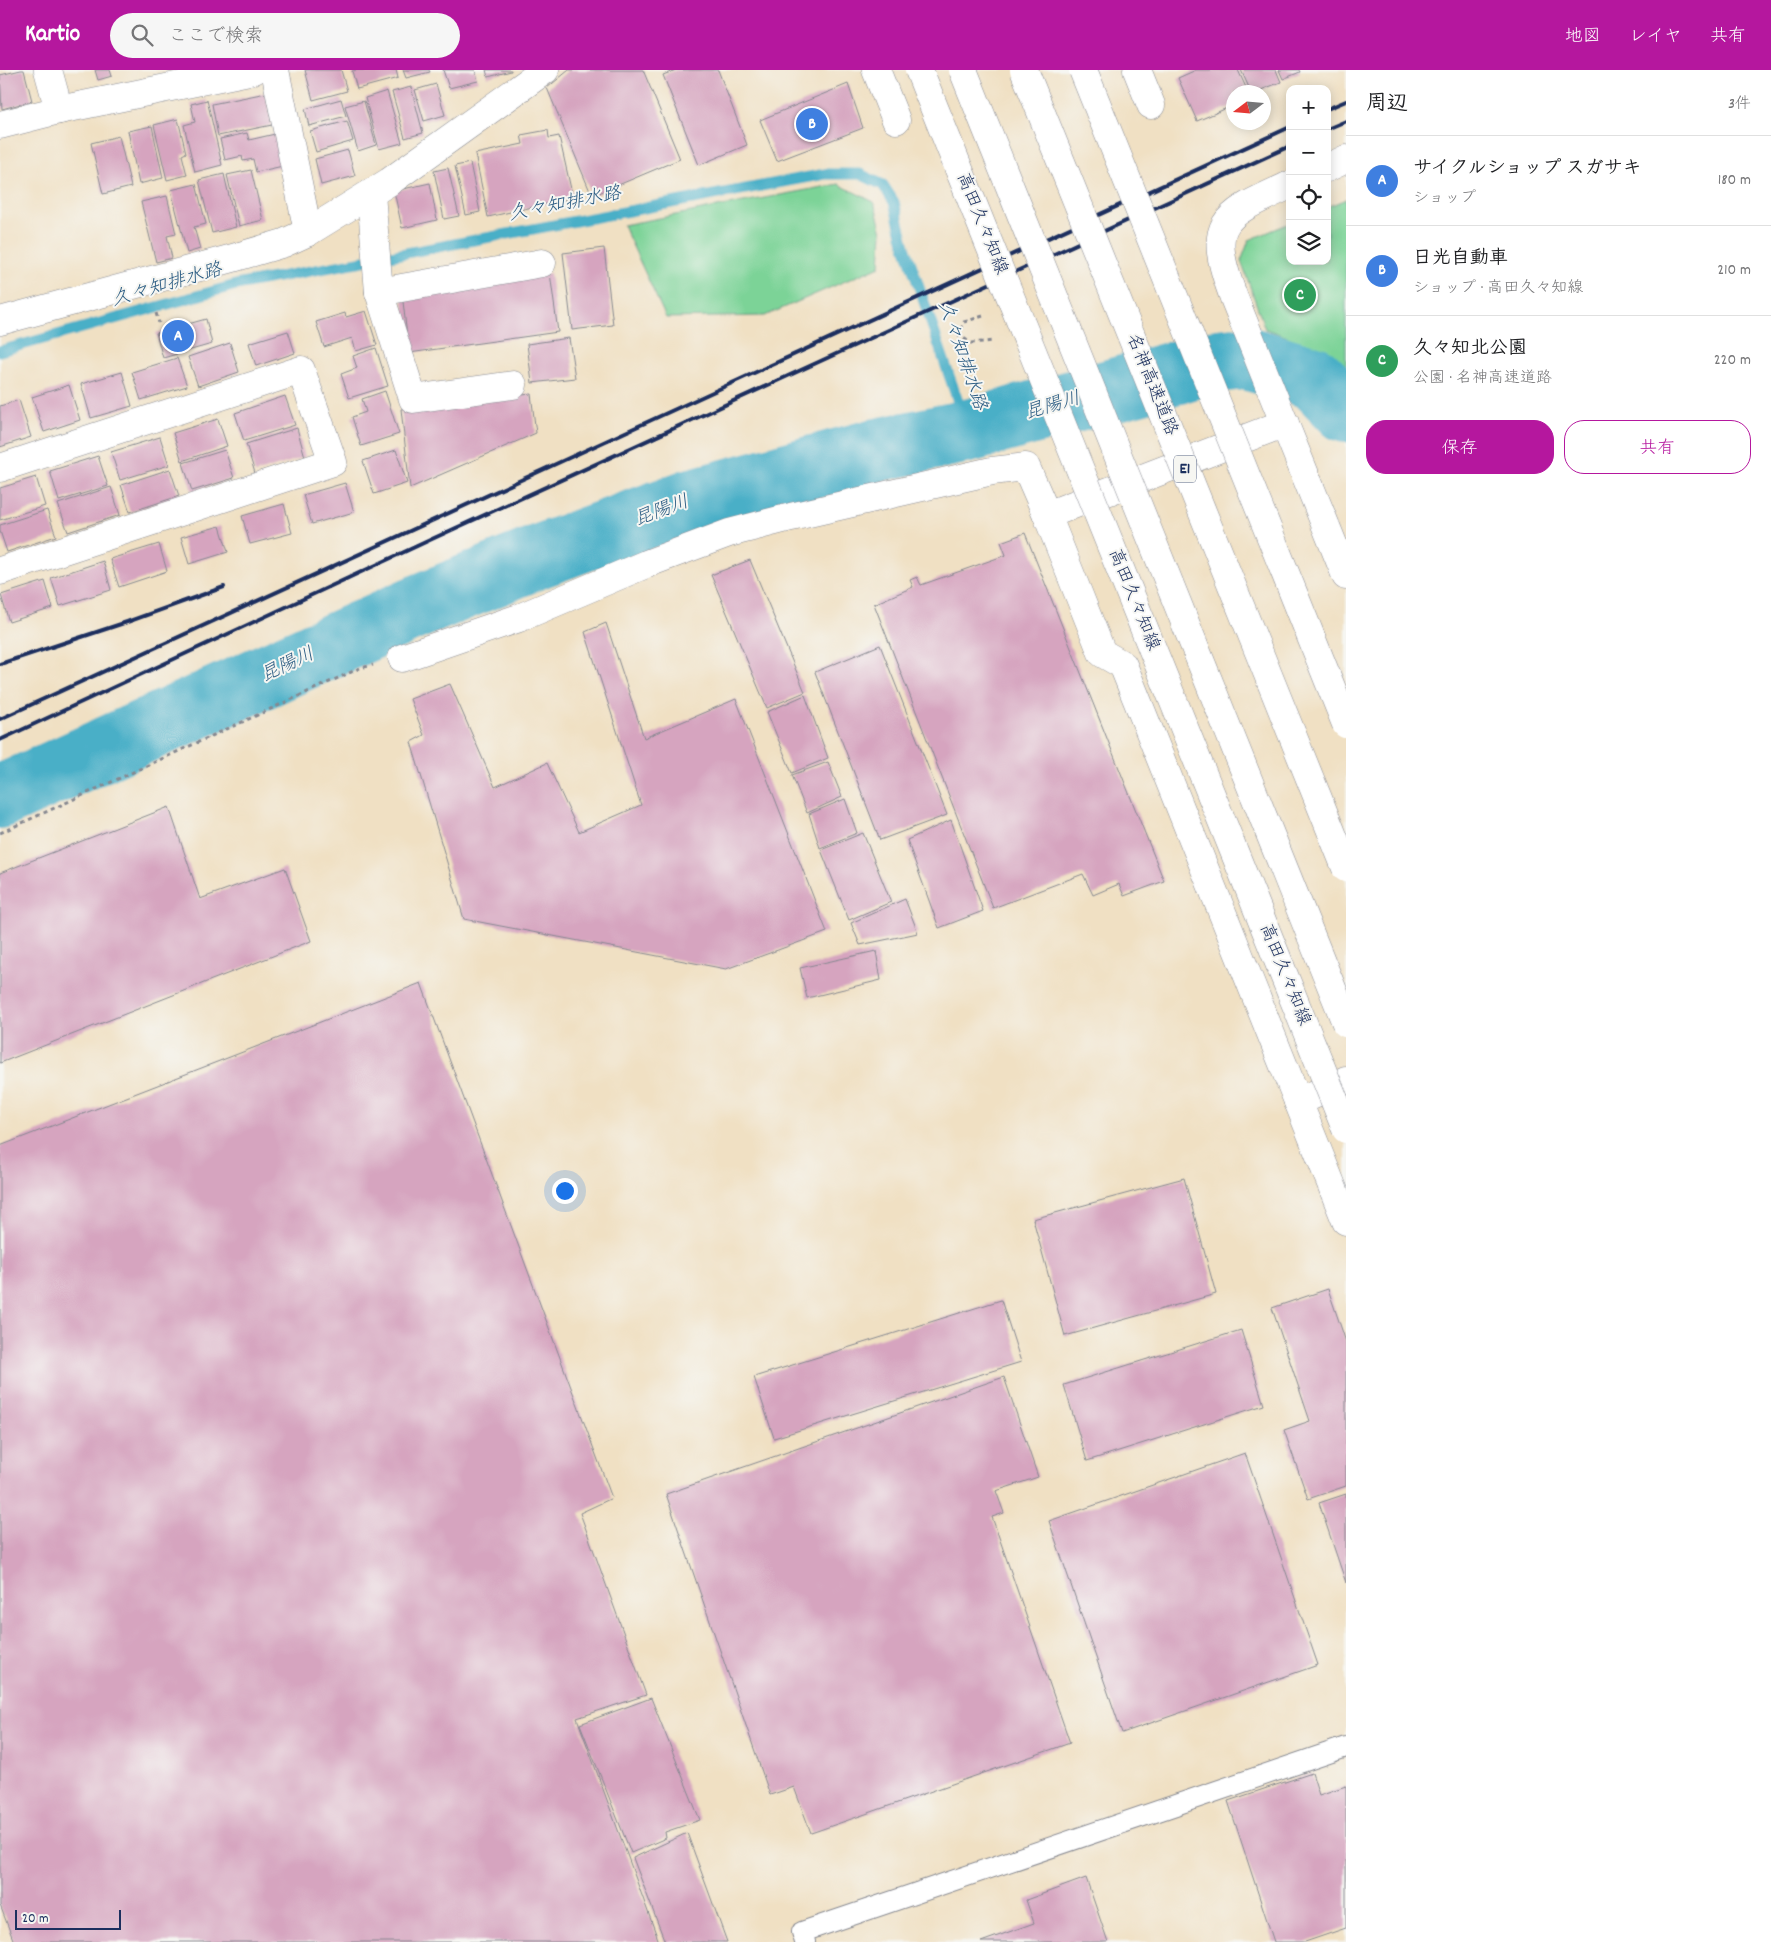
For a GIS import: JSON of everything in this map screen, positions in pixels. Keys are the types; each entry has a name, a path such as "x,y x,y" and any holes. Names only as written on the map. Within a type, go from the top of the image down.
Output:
{"main road":[{"path":"48,70 59,110"},
{"path":"0,125 59,110 254,70"},
{"path":"275,70 308,232"},
{"path":"0,321 234,258 284,243 308,232 397,177 545,70"},
{"path":"876,70 896,120"},
{"name":"高田久々知線","path":"920,70 1346,1129"},
{"path":"963,70 1346,1023"},
{"name":"名神高速道路","path":"1024,70 1346,868"},
{"path":"1083,70 1346,724"},
{"path":"1137,70 1151,105"},
{"path":"1331,166 1346,159"},
{"path":"1286,187 1236,212 1225,225 1220,238 1220,256 1226,277 1346,576"},
{"path":"371,194 379,287 413,399 513,385"},
{"path":"379,287 542,263"},
{"path":"0,468 301,370 333,462 0,571"},
{"path":"1047,514 1285,423"},
{"path":"402,658 519,618 646,564 729,533 982,473 1026,467 1047,514 1102,653 1123,665 1346,1221"},
{"path":"1298,1102 1346,1080"}],"lane":[{"path":"803,1937 1346,1747"}],"path":[{"path":"984,316 964,322 959,336 971,343 996,341"},
{"path":"0,833 360,668 402,658"}],"green space":[{"path":"838,184 874,202 882,232 880,266 765,316 666,318 623,225"},
{"path":"1346,199 1346,371 1328,357 1308,346 1265,329 1241,261 1249,240 1286,225 1286,265 1331,265 1331,205"}],"building":[{"path":"24,70 32,101 2,109 0,75"},
{"path":"95,70 110,70 112,76 98,80"},
{"path":"305,70 341,70 347,91 313,100"},
{"path":"396,70 398,78 357,89 352,71"},
{"path":"403,70 429,70 430,72 406,78"},
{"path":"443,70 475,70 478,81 449,88"},
{"path":"486,70 511,70 511,71 488,77"},
{"path":"569,70 643,70 680,159 592,196 547,88"},
{"path":"676,70 718,70 747,145 699,165 663,75"},
{"path":"1196,70 1238,70 1245,85 1226,85 1226,108 1197,121 1178,78"},
{"path":"1241,70 1276,70 1281,82 1271,86 1248,85"},
{"path":"1279,70 1299,70 1300,72 1283,79"},
{"path":"436,84 445,115 424,121 415,90"},
{"path":"848,84 863,128 777,161 760,120"},
{"path":"411,87 423,133 405,138 392,92"},
{"path":"387,91 402,143 379,149 365,98"},
{"path":"266,93 272,125 218,136 212,104"},
{"path":"341,99 346,116 309,126 305,109"},
{"path":"207,100 222,165 195,172 184,125 195,122 191,104"},
{"path":"364,101 376,145 358,151 345,106"},
{"path":"178,119 186,153 182,155 187,175 167,180 154,125"},
{"path":"347,121 353,141 316,152 310,131"},
{"path":"152,126 163,178 139,184 128,131"},
{"path":"548,130 549,138 559,136 573,198 488,217 475,154 523,144 521,135"},
{"path":"247,133 249,140 275,134 283,166 256,172 253,159 243,161 242,156 225,160 220,139"},
{"path":"119,136 131,187 103,194 91,143"},
{"path":"348,150 355,176 321,185 315,159"},
{"path":"470,163 480,212 466,215 455,166"},
{"path":"448,168 459,216 444,219 434,171"},
{"path":"251,170 263,220 239,226 227,175"},
{"path":"224,174 236,227 212,233 199,180"},
{"path":"430,183 437,220 402,228 394,191"},
{"path":"196,184 206,224 194,227 200,249 187,253 171,190"},
{"path":"167,196 176,234 167,236 172,258 156,262 141,202"},
{"path":"604,248 613,325 572,330 563,253"},
{"path":"550,273 558,332 409,353 402,293"},
{"path":"366,311 377,345 356,351 352,338 324,347 316,322 345,313 346,317"},
{"path":"206,319 212,344 163,358 156,333"},
{"path":"288,331 295,353 256,366 249,343"},
{"path":"569,338 575,378 532,383 527,344"},
{"path":"230,343 239,372 198,386 188,357"},
{"path":"376,348 388,386 349,398 341,374 357,368 353,356"},
{"path":"177,358 187,386 141,400 132,372"},
{"path":"122,372 132,406 91,418 81,384"},
{"path":"69,385 80,420 44,432 32,397"},
{"path":"385,391 399,434 361,446 352,417 366,412 362,399"},
{"path":"531,394 536,433 410,488 401,409"},
{"path":"285,396 295,425 244,441 235,413"},
{"path":"19,400 31,437 0,447 0,406"},
{"path":"218,419 227,446 182,461 173,433"},
{"path":"297,428 305,457 255,473 246,444"},
{"path":"160,437 169,465 120,480 111,452"},
{"path":"225,450 234,478 192,491 183,463"},
{"path":"396,450 407,483 374,494 363,461"},
{"path":"98,456 108,486 59,501 50,471"},
{"path":"170,469 179,496 130,512 121,485"},
{"path":"36,477 45,506 0,520 0,488"},
{"path":"345,483 354,512 312,524 303,495"},
{"path":"111,487 120,515 68,532 58,504"},
{"path":"284,504 292,533 250,544 242,516"},
{"path":"47,510 56,536 7,552 0,531 0,525"},
{"path":"220,526 228,552 189,564 181,537"},
{"path":"1025,533 1164,881 1124,896 1119,884 1093,895 1083,874 993,908 874,604 913,587 910,580 917,577 921,585 1006,555 1001,542"},
{"path":"159,544 167,571 119,587 110,559"},
{"path":"750,560 805,692 767,708 711,575"},
{"path":"103,561 111,590 60,606 51,578"},
{"path":"45,581 53,608 9,622 1,595"},
{"path":"606,623 644,738 736,699 827,932 726,969 464,919 411,742 424,735 410,699 450,684 495,787 547,763 579,832 641,805 585,632"},
{"path":"880,645 947,815 880,840 815,672"},
{"path":"805,695 828,758 792,773 767,712"},
{"path":"828,762 842,797 807,813 792,775"},
{"path":"845,799 857,833 820,848 809,814"},
{"path":"169,807 200,899 285,868 311,941 0,1063 0,873"},
{"path":"951,820 983,911 939,928 907,840"},
{"path":"863,833 891,902 849,920 821,850"},
{"path":"905,899 918,933 860,945 851,923"},
{"path":"876,951 881,980 807,998 800,968"},
{"path":"421,983 612,1498 580,1513 646,1695 577,1718 659,1942 14,1942 0,1905 0,1146"},
{"path":"1184,1178 1216,1294 1065,1336 1033,1219"},
{"path":"1328,1289 1346,1342 1346,1486 1308,1499 1284,1430 1310,1421 1272,1308"},
{"path":"1001,1300 1021,1362 774,1438 754,1377"},
{"path":"1241,1330 1264,1405 1087,1461 1064,1385"},
{"path":"1004,1377 1038,1477 996,1491 1004,1513 992,1517 1070,1743 811,1833 794,1787 770,1795 666,1494"},
{"path":"1245,1453 1318,1665 1122,1733 1049,1521"},
{"path":"1346,1494 1346,1583 1319,1503"},
{"path":"651,1698 700,1820 665,1832 666,1838 631,1853 580,1724"},
{"path":"1312,1773 1319,1795 1346,1786 1346,1928 1305,1942 1274,1942 1228,1801"},
{"path":"687,1833 727,1942 665,1942 633,1858"},
{"path":"1086,1878 1108,1942 981,1942 1034,1923 1026,1900"}],"waterway":[{"name":"久々知排水路","path":"0,351 236,285 825,174 860,174 883,185 894,202 904,243 968,431"},
{"name":"昆陽川","path":"0,797 412,609 540,556 689,501 877,450 968,431 1216,361 1246,358 1314,378 1346,411"}],"railway":[{"path":"1331,107 1346,101"},
{"path":"1331,127 1346,121"},
{"path":"0,719 1286,129"},
{"path":"0,740 432,539 1286,148"},
{"path":"0,664 127,622 224,587"}],"place":[{"name":"日光自動車","path":"812,124"},
{"name":"久々知北公園","path":"1300,295"},
{"name":"サイクルショップ スガサキ","path":"178,336"}]}
